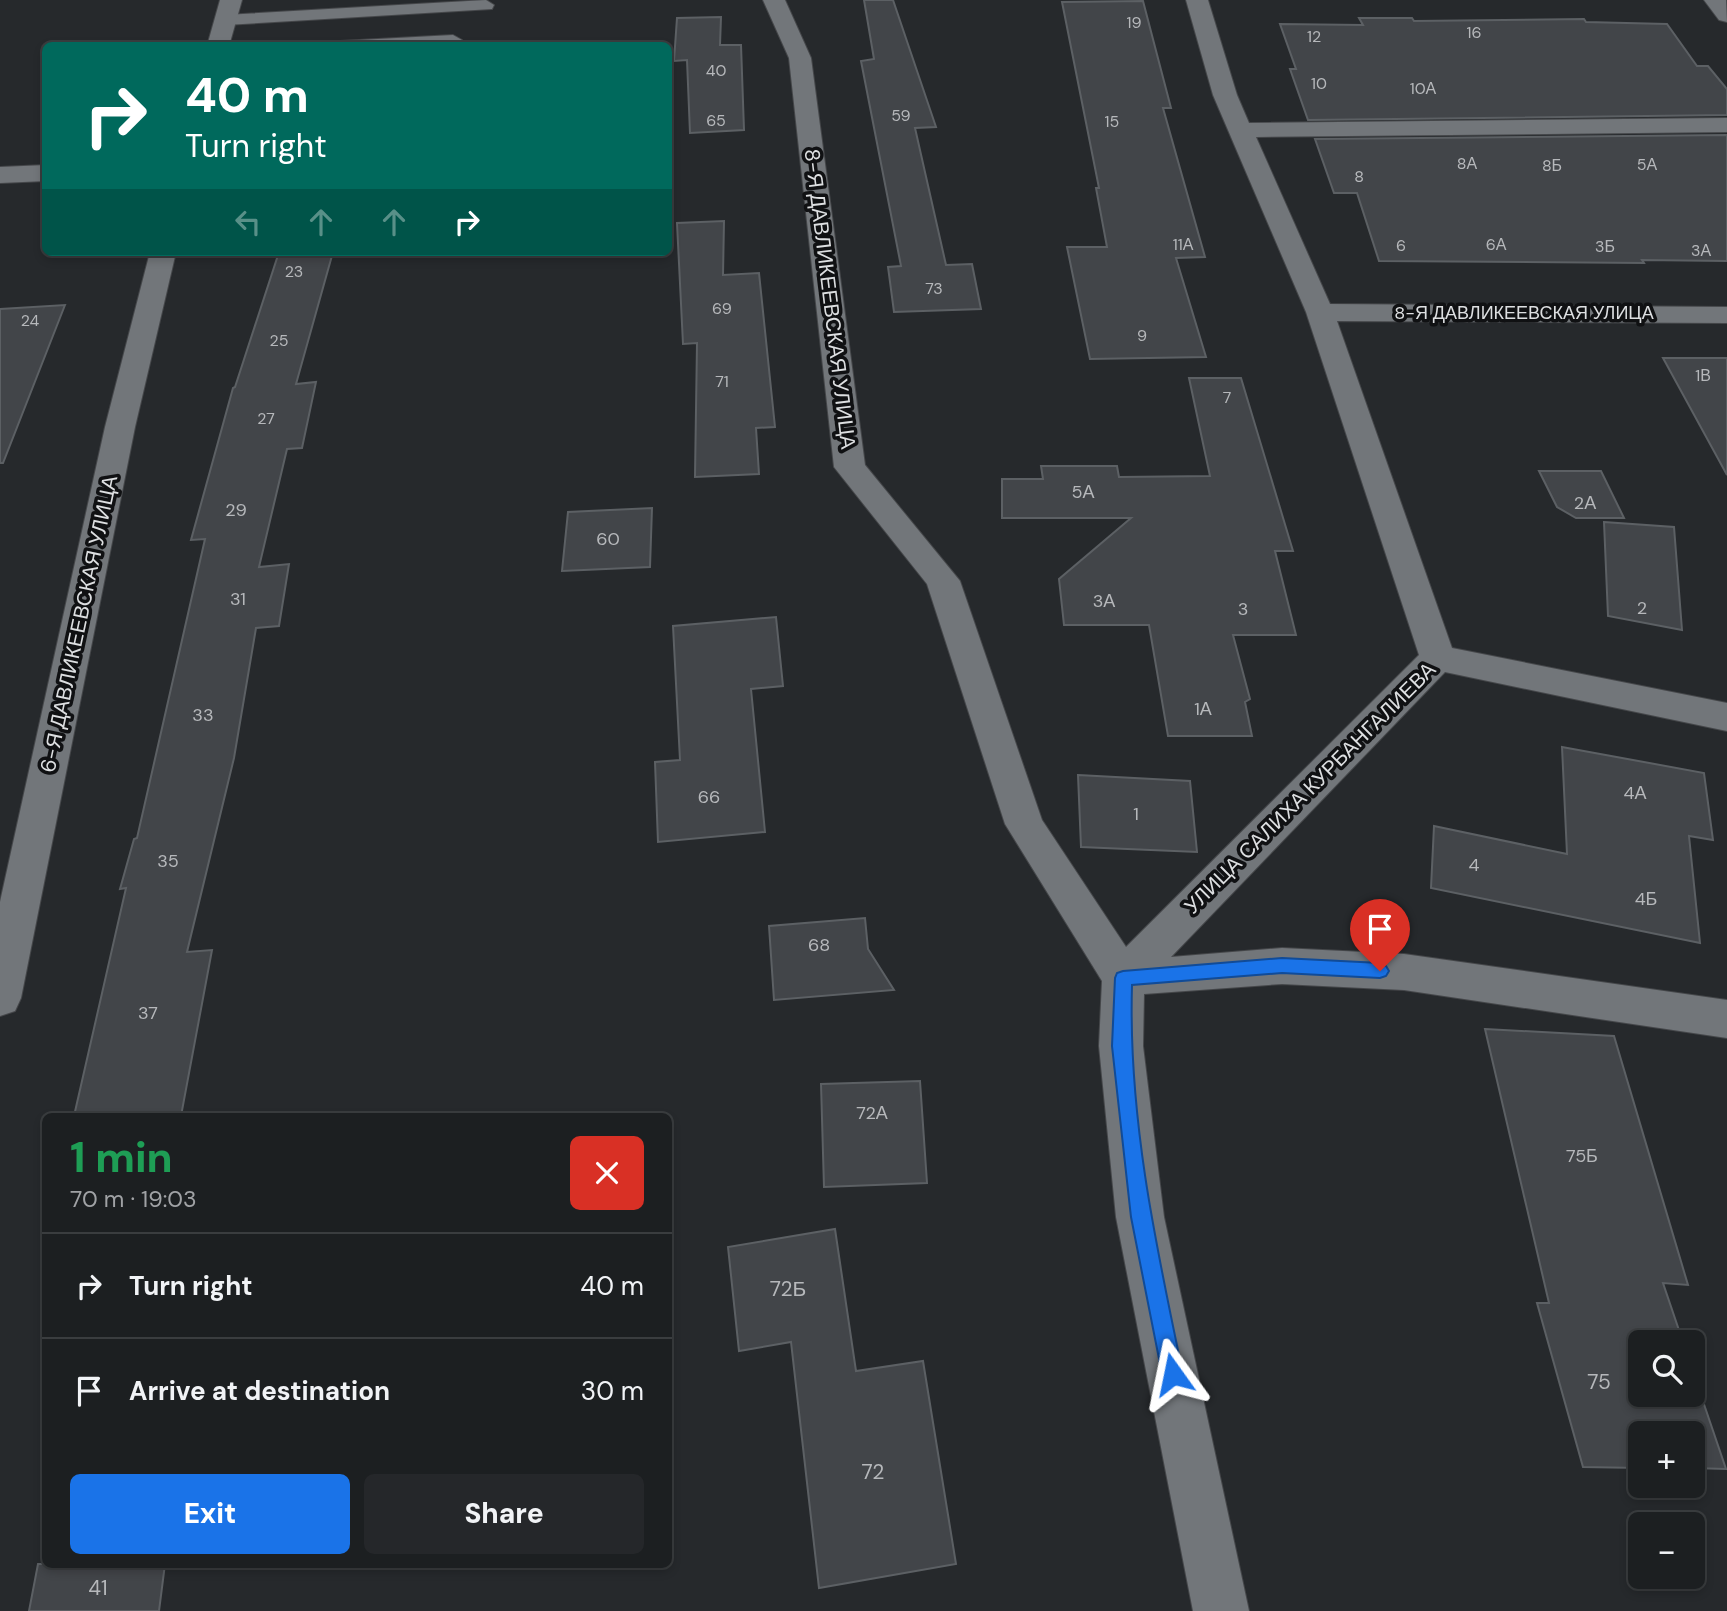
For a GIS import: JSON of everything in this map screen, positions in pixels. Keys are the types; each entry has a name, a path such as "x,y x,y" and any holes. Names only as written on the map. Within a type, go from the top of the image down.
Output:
{"street":[{"name":"8-Я ДАВЛИКЕЕВСКАЯ УЛИЦА","path":"774,0 800,58 850,467 943,581 1024,824 1123,978"},
{"path":"1197,0 1225,95 1320,312 1438,658"},
{"path":"1715,0 1727,15"},
{"path":"219,42 228,10"},
{"path":"1240,130 1727,125"},
{"path":"0,175 42,173"},
{"name":"6-Я ДАВЛИКЕЕВСКАЯ УЛИЦА","path":"0,998 120,427 162,256"},
{"name":"8-Я ДАВЛИКЕЕВСКАЯ УЛИЦА","path":"1320,312 1727,315"},
{"name":"УЛИЦА САЛИХА КУРБАНГАЛИЕВА","path":"1123,978 1438,658 1727,717"},
{"path":"1221,1611 1140,1217 1121,1046 1123,978 1282,965 1404,972 1727,1019"}],"lane":[{"path":"228,10 486,5"},
{"path":"415,42 453,40"}],"building":[{"path":"864,0 893,0 936,127 915,128 946,265 972,264 981,309 894,312 888,267 901,266 861,61 874,59"},
{"path":"1143,1 1171,108 1163,108 1205,257 1176,258 1206,357 1090,359 1067,247 1107,247 1096,188 1099,188 1062,2"},
{"path":"721,17 720,45 741,45 744,130 690,133 687,60 674,61 677,18"},
{"path":"1359,18 1412,18 1414,21 1584,19 1586,22 1667,24 1697,66 1708,66 1727,89 1727,115 1308,120 1290,69 1296,69 1280,24 1363,25"},
{"path":"1727,135 1727,261 1642,260 1644,263 1379,261 1357,193 1334,193 1315,139"},
{"path":"724,221 723,275 759,273 775,427 756,428 759,474 695,477 697,343 683,344 677,223"},
{"path":"278,256 332,256 296,384 316,382 302,448 287,449 259,567 289,564 279,626 256,628 234,758 187,952 212,950 182,1113 75,1113 126,888 120,889 134,839 137,838 205,539 191,540 235,387"},
{"path":"65,305 3,463 0,463 0,309"},
{"path":"1663,358 1727,358 1727,475"},
{"path":"1189,378 1241,378 1293,551 1275,551 1296,635 1233,635 1250,699 1245,702 1252,736 1168,736 1149,625 1064,625 1059,579 1131,518 1002,518 1002,479 1043,479 1041,466 1117,466 1119,477 1210,476"},
{"path":"1539,471 1601,471 1624,518 1576,518 1557,507"},
{"path":"652,508 650,567 562,571 568,512"},
{"path":"1604,522 1674,527 1682,630 1608,616"},
{"path":"776,617 783,686 751,689 765,832 658,842 655,762 680,760 673,626"},
{"path":"1562,747 1704,773 1713,840 1689,836 1700,943 1431,888 1434,826 1567,854"},
{"path":"1078,775 1190,781 1197,852 1081,847"},
{"path":"865,918 868,949 894,990 774,1000 769,926"},
{"path":"1485,1029 1614,1036 1688,1285 1663,1283 1679,1330 1628,1330 1628,1407 1705,1407 1726,1469 1705,1468 1705,1421 1628,1421 1628,1468 1583,1467 1537,1303 1549,1303"},
{"path":"920,1081 927,1183 824,1187 821,1084"},
{"path":"835,1229 856,1371 923,1361 956,1564 819,1588 791,1342 739,1351 728,1247"},
{"path":"38,1564 42,1564 42,1568 164,1568 159,1611 29,1611"}],"route":[{"path":"1173,1374 1140,1217 1121,1046 1123,978 1282,965 1380,971"}]}
